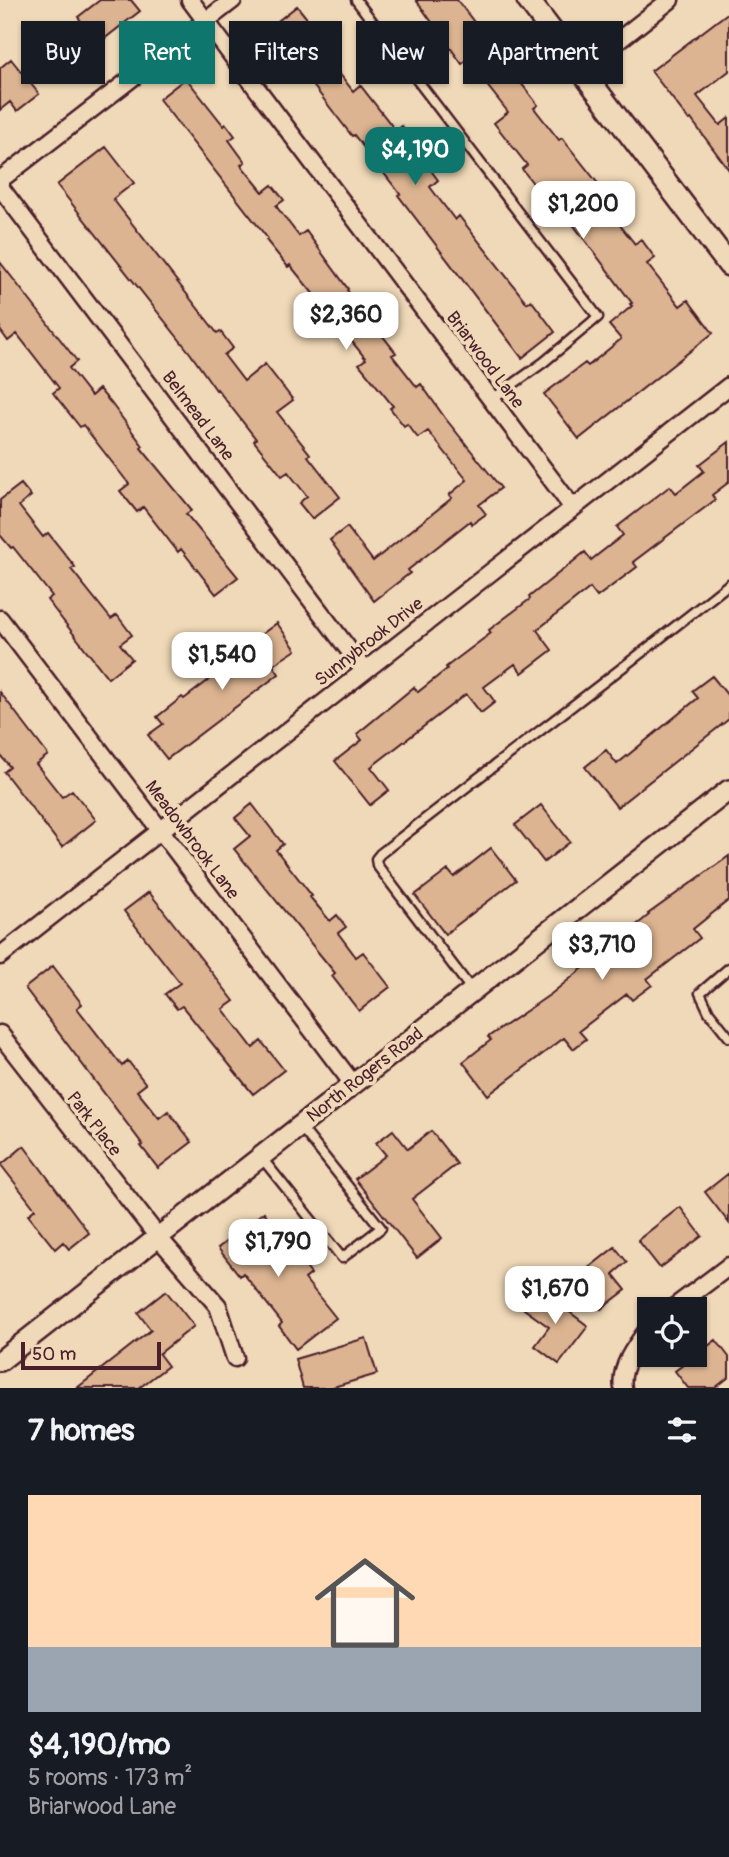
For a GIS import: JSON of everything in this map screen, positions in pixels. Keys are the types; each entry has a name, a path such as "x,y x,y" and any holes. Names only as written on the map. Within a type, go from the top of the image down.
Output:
{"main road":[{"path":"528,0 544,21"},
{"path":"592,84 729,265"}],"street":[{"name":"Briarwood Lane","path":"190,0 206,21"},
{"path":"206,21 233,0"},
{"path":"623,36 670,0"},
{"name":"Briarwood Lane","path":"215,33 573,508"},
{"path":"0,180 124,84"},
{"name":"Belmead Lane","path":"0,187 364,670"},
{"name":"Sunnybrook Drive","path":"0,956 729,386"},
{"name":"Meadowbrook Lane","path":"0,619 354,1084"},
{"name":"North Rogers Road","path":"0,1361 729,790"},
{"name":"Park Place","path":"0,1034 158,1237 218,1306 235,1358"},
{"path":"688,1297 729,1266"},
{"path":"623,1388 624,1369 637,1345"}],"lane":[{"path":"356,0 597,317 544,362 491,400"},
{"path":"472,991 377,865 376,859 421,821 729,584"},
{"path":"729,968 701,993 709,1012 729,1037"},
{"path":"261,1157 342,1258 380,1228 300,1126"}],"building":[{"path":"100,0 131,0 140,11 127,21 119,21 119,27 105,38 105,21 81,21 78,17"},
{"path":"416,0 457,0 473,21 463,21 462,64 449,46 449,21 431,21"},
{"path":"297,6 309,21 278,21"},
{"path":"729,12 729,71 697,96 720,125 729,118 729,170 651,71"},
{"path":"11,59 21,72 21,84 31,84 39,94 17,111 10,102 0,110 0,68"},
{"path":"342,77 353,91 360,85 396,131 402,126 438,180 430,187 455,220 459,216 527,303 531,300 555,332 522,358 398,195 400,194 354,135 352,136 312,84 342,84"},
{"path":"178,84 191,84 224,126 226,124 235,136 229,140 245,162 241,165 263,192 272,185 284,200 276,206 299,236 306,231 396,353 392,355 417,387 421,384 501,488 479,505 486,514 472,524 470,521 374,601 330,540 347,527 373,561 452,498 449,495 467,480 428,431 418,438 407,424 404,426 390,408 393,406 359,364 366,359 290,265 288,267 266,240 268,239 159,99"},
{"path":"486,84 522,84 538,105 534,108 559,140 562,138 622,214 616,220 635,244 641,239 655,258 647,264 680,306 688,300 713,333 579,439 544,394 585,363 588,366 621,339 609,325 632,306 632,303 554,199 549,204 522,169 527,165 494,123 508,112"},
{"path":"106,147 134,183 113,199 217,333 220,331 233,348 224,355 244,381 265,364 293,400 277,412 340,497 312,519 299,503 307,496 288,472 282,476 190,353 57,185"},
{"path":"0,262 77,361 69,368 91,396 99,389 111,403 143,446 141,448 192,510 186,514 238,577 216,594 181,549 178,552 143,507 137,512 120,491 129,484 83,425 80,427 53,393 59,388 17,334 8,341 0,330"},
{"path":"729,442 729,482 712,495 715,500 633,562 637,567 597,597 590,588 537,630 552,650 522,673 515,664 484,687 495,702 481,713 466,694 371,767 389,790 370,805 335,761 362,740 357,734 414,687 418,692 447,669 446,667 491,633 489,630 585,552 591,560 623,535 617,527 670,486 676,493 704,471 699,465"},
{"path":"21,484 31,496 19,506 43,537 48,533 75,567 71,569 111,619 117,615 132,635 120,644 132,659 108,678 47,600 52,596 13,547 0,535 0,500"},
{"path":"277,623 296,650 273,665 279,674 167,759 148,735 163,724 157,717 243,654 240,650"},
{"path":"712,676 729,697 729,719 617,807 585,767 606,750 617,764 698,698 692,691"},
{"path":"0,692 48,755 36,764 62,797 72,790 96,820 62,847 4,772 10,767 0,755"},
{"path":"252,804 283,844 276,850 312,896 310,897 330,921 337,915 346,927 338,933 356,957 363,952 390,987 359,1011 332,976 335,973 234,849 250,836 235,818"},
{"path":"541,805 570,842 544,862 515,825"},
{"path":"491,848 516,880 445,934 415,895 448,870 454,877"},
{"path":"729,856 729,900 693,929 700,938 647,979 652,985 632,1000 627,994 579,1031 586,1039 573,1049 564,1038 488,1095 463,1062 491,1040 488,1037 551,994 648,914"},
{"path":"149,892 234,1001 223,1009 253,1048 261,1041 284,1070 253,1094 182,1006 177,1009 165,994 180,983 124,911"},
{"path":"53,966 82,1004 77,1008 122,1066 128,1061 146,1084 137,1091 159,1118 168,1111 192,1142 158,1168 25,988"},
{"path":"393,1130 408,1149 431,1131 457,1164 412,1199 442,1238 417,1258 355,1179 386,1155 376,1143"},
{"path":"24,1146 89,1233 69,1249 63,1242 55,1249 28,1215 35,1209 1,1165"},
{"path":"729,1173 729,1223 705,1192"},
{"path":"680,1207 702,1236 660,1268 638,1240"},
{"path":"264,1212 311,1274 305,1279 336,1318 296,1349 279,1326 282,1323 243,1273 240,1276 218,1248"},
{"path":"615,1247 627,1262 613,1274 626,1290 601,1309 576,1278"},
{"path":"539,1289 588,1326 559,1364 535,1346 549,1327 524,1309"},
{"path":"166,1291 194,1326 159,1354 168,1366 139,1388 77,1388 151,1330 138,1313"},
{"path":"366,1338 377,1374 330,1388 303,1388 295,1359"},
{"path":"716,1340 729,1357 729,1377 715,1388 688,1388 675,1371 680,1367 707,1367 707,1347"}]}
